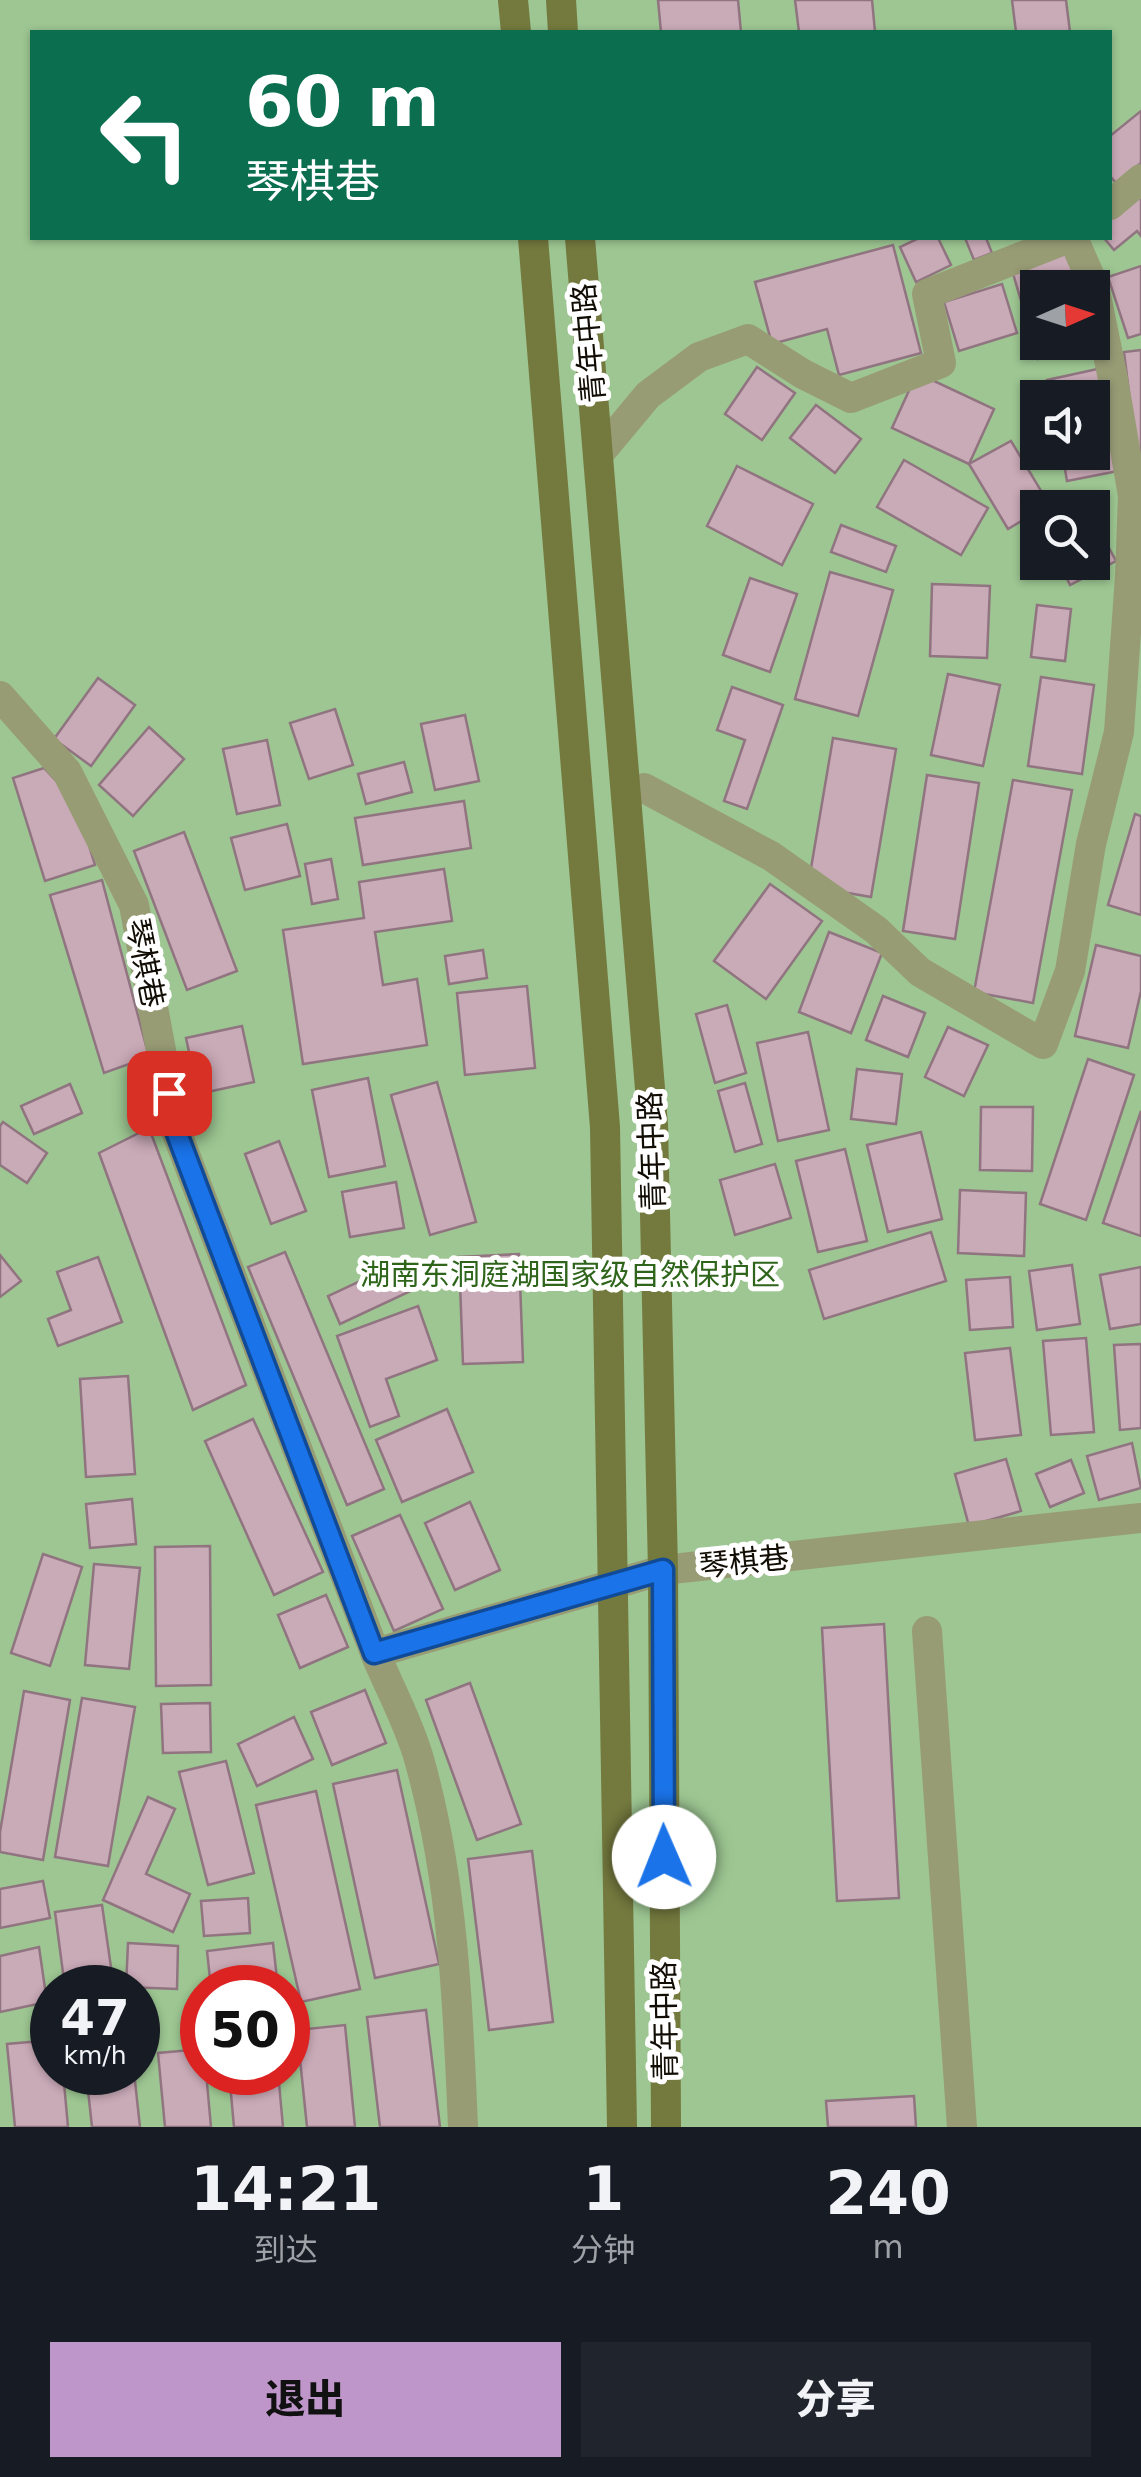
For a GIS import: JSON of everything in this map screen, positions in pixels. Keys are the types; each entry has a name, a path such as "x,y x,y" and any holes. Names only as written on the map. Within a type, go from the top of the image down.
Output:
{"main road":[{"path":"513,0 516,30"},
{"path":"560,0 563,30"},
{"name":"青年中路","path":"533,240 605,1127 622,2127"},
{"name":"青年中路","path":"580,240 653,1125 663,1570 666,2127"}],"street":[{"path":"1112,203 1141,180"},
{"path":"598,455 648,395 699,358 748,339 803,374 851,398 941,363 927,294 1066,240"},
{"path":"644,788 771,856 876,930 920,972 1043,1044 1070,971 1091,844 1119,732 1133,496 1094,286 1072,240"},
{"name":"琴棋巷","path":"0,696 67,772 134,905 176,1131 374,1653 663,1570 1141,1518"},
{"path":"926,1630 962,2127"},
{"path":"374,1653 419,1756 443,1866 457,1993 463,2127"}],"green space":[{"name":"湖南东洞庭湖国家级自然保护区","path":"0,0 1141,0 1141,2127 0,2127"}],"building":[{"path":"658,0 738,0 741,30 661,30"},
{"path":"795,0 872,0 875,30 799,30"},
{"path":"1012,0 1066,0 1070,30 1016,30"},
{"path":"1141,111 1141,163 1116,183 1112,178 1112,134"},
{"path":"1141,184 1141,236 1137,231 1114,250 1106,240 1112,240 1112,207"},
{"path":"915,240 939,240 951,265 916,282 900,247"},
{"path":"966,240 987,240 992,253 974,260"},
{"path":"893,245 921,353 839,375 827,329 772,344 755,282"},
{"path":"1066,247 1072,270 1020,270 1020,297 1010,263"},
{"path":"1141,266 1141,334 1128,338 1110,276"},
{"path":"1002,284 1017,333 959,351 944,302"},
{"path":"1141,350 1141,466 1138,467 1124,352"},
{"path":"757,367 795,393 762,440 725,414"},
{"path":"1102,368 1104,380 1047,380"},
{"path":"917,373 994,409 969,464 892,428"},
{"path":"816,405 861,439 835,473 790,438"},
{"path":"1110,407 1123,470 1067,481 1065,470 1110,470"},
{"path":"1011,441 1020,456 1020,470 1028,470 1041,490 1020,490 1020,522 1008,529 969,464"},
{"path":"904,460 988,508 961,555 877,507"},
{"path":"737,466 813,504 782,565 707,526"},
{"path":"841,525 896,546 886,572 831,552"},
{"path":"830,572 893,590 858,716 795,699"},
{"path":"750,578 797,594 770,672 723,655"},
{"path":"932,584 990,586 987,658 930,656"},
{"path":"1037,605 1071,609 1065,661 1031,657"},
{"path":"948,674 1000,685 983,766 931,755"},
{"path":"1041,677 1094,685 1082,774 1028,766"},
{"path":"98,678 135,705 91,766 54,739"},
{"path":"732,687 783,705 747,809 724,801 745,740 717,730"},
{"path":"335,709 353,765 309,779 290,723"},
{"path":"465,715 479,781 435,790 421,724"},
{"path":"149,727 184,759 133,816 99,785"},
{"path":"833,738 896,749 871,897 808,886"},
{"path":"267,740 280,805 237,814 223,749"},
{"path":"404,762 412,792 366,804 358,774"},
{"path":"44,768 75,801 95,865 45,881 13,778"},
{"path":"927,775 979,783 955,939 903,931"},
{"path":"1013,780 1072,790 1033,1003 974,992"},
{"path":"464,801 471,848 363,865 355,818"},
{"path":"1135,814 1141,816 1141,915 1108,905"},
{"path":"287,824 300,876 245,890 231,838"},
{"path":"184,832 237,971 187,990 134,851"},
{"path":"331,859 338,899 312,904 305,864"},
{"path":"444,869 452,921 375,932 383,985 417,979 427,1045 303,1064 283,930 364,918 359,882"},
{"path":"102,880 149,1057 104,1073 50,895"},
{"path":"770,884 822,921 766,999 714,961"},
{"path":"829,932 882,953 851,1033 799,1012"},
{"path":"1096,945 1141,956 1141,991 1128,1048 1075,1036"},
{"path":"483,950 487,978 449,984 445,956"},
{"path":"527,986 535,1068 465,1075 457,993"},
{"path":"883,996 925,1013 908,1057 866,1040"},
{"path":"727,1005 746,1073 715,1083 696,1014"},
{"path":"242,1026 254,1082 198,1094 186,1038"},
{"path":"948,1027 988,1045 964,1096 925,1077"},
{"path":"808,1032 829,1130 778,1141 757,1043"},
{"path":"1088,1059 1134,1075 1086,1220 1040,1204"},
{"path":"857,1069 902,1074 896,1124 851,1119"},
{"path":"368,1078 385,1166 329,1177 312,1090"},
{"path":"437,1082 476,1222 430,1235 391,1095"},
{"path":"745,1083 762,1144 735,1152 718,1091"},
{"path":"70,1084 82,1113 34,1134 21,1106"},
{"path":"981,1107 1033,1107 1032,1171 980,1170"},
{"path":"1141,1111 1141,1236 1103,1223"},
{"path":"3,1122 47,1153 27,1183 0,1165"},
{"path":"149,1128 246,1385 193,1410 99,1153"},
{"path":"921,1132 942,1219 888,1232 867,1145"},
{"path":"279,1141 306,1211 271,1224 245,1154"},
{"path":"845,1149 867,1241 818,1252 796,1161"},
{"path":"775,1164 791,1218 735,1235 720,1180"},
{"path":"396,1182 404,1228 350,1237 342,1192"},
{"path":"960,1190 1026,1193 1024,1256 958,1253"},
{"path":"931,1232 946,1281 824,1319 809,1270"},
{"path":"285,1252 384,1489 347,1505 248,1267"},
{"path":"519,1254 523,1362 463,1364 459,1257"},
{"path":"0,1255 21,1281 0,1297"},
{"path":"98,1257 122,1322 58,1346 48,1319 71,1310 57,1272"},
{"path":"401,1262 413,1290 340,1324 328,1296"},
{"path":"1072,1265 1080,1324 1037,1330 1029,1271"},
{"path":"1141,1267 1141,1324 1110,1329 1100,1275"},
{"path":"1010,1277 1013,1327 970,1330 966,1280"},
{"path":"418,1306 437,1360 386,1379 399,1416 370,1427 337,1336"},
{"path":"1086,1338 1094,1432 1051,1435 1043,1341"},
{"path":"1141,1344 1141,1428 1120,1430 1114,1345"},
{"path":"1010,1348 1021,1435 975,1440 965,1353"},
{"path":"128,1376 135,1474 86,1477 80,1379"},
{"path":"447,1409 473,1472 402,1502 376,1440"},
{"path":"253,1419 323,1572 274,1595 205,1441"},
{"path":"1132,1443 1141,1488 1099,1500 1087,1456"},
{"path":"1006,1459 1021,1511 969,1526 955,1474"},
{"path":"1071,1460 1084,1493 1050,1507 1036,1474"},
{"path":"132,1499 136,1544 90,1548 86,1504"},
{"path":"470,1502 500,1570 455,1590 425,1523"},
{"path":"400,1515 443,1609 394,1631 352,1536"},
{"path":"210,1546 211,1685 156,1686 155,1547"},
{"path":"43,1554 82,1567 50,1666 11,1653"},
{"path":"94,1564 140,1568 129,1669 85,1665"},
{"path":"326,1595 348,1647 300,1668 278,1615"},
{"path":"884,1624 899,1898 837,1901 822,1628"},
{"path":"470,1683 521,1824 477,1840 426,1700"},
{"path":"365,1690 386,1743 332,1765 311,1712"},
{"path":"24,1691 70,1700 43,1860 0,1852"},
{"path":"82,1698 135,1707 108,1866 55,1857"},
{"path":"210,1703 211,1752 163,1753 161,1704"},
{"path":"294,1717 313,1759 257,1786 238,1744"},
{"path":"226,1761 254,1873 208,1885 179,1772"},
{"path":"397,1770 439,1964 375,1978 333,1784"},
{"path":"316,1791 360,1989 310,2000 310,1965 293,1965 256,1805"},
{"path":"148,1797 175,1809 146,1874 190,1894 173,1932 103,1900"},
{"path":"532,1851 553,2022 489,2030 468,1859"},
{"path":"43,1881 50,1918 0,1928 0,1889"},
{"path":"248,1898 250,1933 204,1936 201,1901"},
{"path":"102,1905 111,1965 62,1965 55,1912"},
{"path":"128,1943 178,1946 177,1989 160,1988 160,1965 127,1965"},
{"path":"273,1943 275,1965 209,1965 207,1951"},
{"path":"39,1947 42,1965 30,1965 30,2006 0,2012 0,1956"},
{"path":"426,2010 440,2127 380,2127 367,2017"},
{"path":"345,2025 355,2127 307,2127 304,2095 310,2095 310,2029"},
{"path":"30,2042 30,2095 65,2095 68,2127 15,2127 7,2044"},
{"path":"180,2051 180,2095 208,2095 211,2127 165,2127 160,2053"},
{"path":"89,2095 137,2095 140,2127 92,2127"},
{"path":"231,2095 280,2095 283,2127 234,2127"},
{"path":"914,2096 916,2127 828,2127 826,2101"}],"route":[{"path":"169,1093 176,1131 374,1653 663,1570 664,1857"}]}
